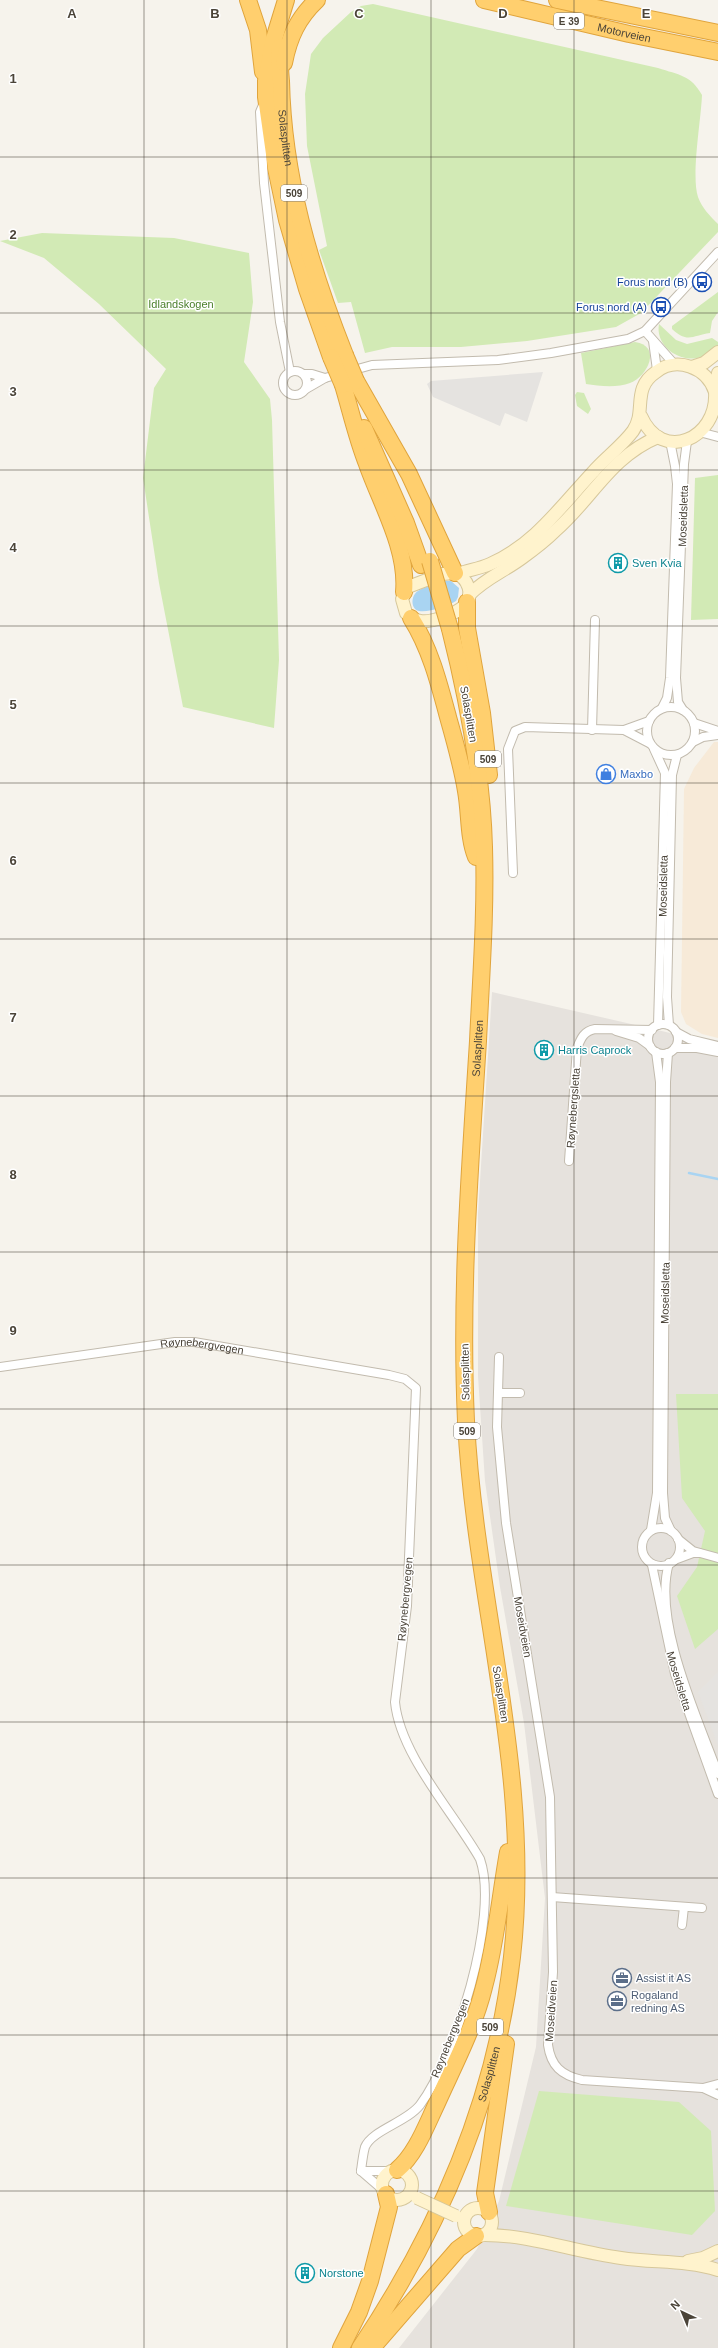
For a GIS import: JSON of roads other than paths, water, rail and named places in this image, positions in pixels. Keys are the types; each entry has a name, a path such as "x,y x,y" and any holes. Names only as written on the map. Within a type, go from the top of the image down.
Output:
{"highway":[{"path":"248,0 258,30 271,87"},
{"path":"271,87 294,29 304,13 317,0"},
{"name":"Motorveien","path":"484,0 586,25 718,52"},
{"name":"Motorveien","path":"557,0 718,33"},
{"name":"Solasplitten","path":"285,4 280,56 271,87 280,193 299,265 338,356"},
{"name":"Solasplitten","path":"271,87 284,140 294,193 338,356"},
{"name":"509","path":"338,356 349,383 366,463 401,556 404,572 404,592"},
{"name":"Solasplitten","path":"349,383 426,563 470,715 479,772 484,846 484,917 466,1252 464,1356 466,1425 472,1494 507,1734 516,1819 516,1892 512,1954 499,2035 488,2080 461,2160 428,2233 412,2263 360,2348"},
{"name":"509","path":"349,383 409,474 456,574"},
{"name":"509","path":"468,598 467,628 486,742 491,818 489,904 484,917"},
{"name":"509","path":"411,618 424,641 434,668 458,753 468,802 471,845 476,857"},
{"name":"Solasplitten","path":"349,2348 386,2291 421,2228 453,2156 470,2108 489,2032 497,1990 507,1890 508,1852 503,1772 463,1495 455,1356 457,1251 475,944 476,857 470,779 446,630"},
{"name":"509","path":"394,2171 411,2155 462,2048 479,2005 485,1987 497,1924 508,1852"},
{"name":"509","path":"491,2216 485,2193 511,2000 512,1954"},
{"path":"341,2348 359,2312 370,2281 389,2207 385,2192"},
{"path":"372,2348 458,2249 480,2236"}],"street":[{"path":"271,87 260,112 262,165 280,322 290,372"},
{"path":"325,378 312,374 304,374 297,371 290,372 283,381 286,391 294,395 325,378 385,364 478,361 551,353 620,341 645,331 718,252"},
{"path":"645,331 652,341 675,365"},
{"path":"652,341 657,370"},
{"path":"718,352 704,363 692,367 675,365 657,370 647,379 640,393 639,401 641,416 647,428 658,437 670,442 687,441 703,433 717,415 715,392 718,373"},
{"path":"692,367 704,375 715,392"},
{"path":"304,374 308,383 306,389"},
{"path":"641,416 633,430 621,444 592,473 562,509 533,536 490,564 456,574 442,574 416,582 404,592 403,607 411,618 427,621 456,611 486,579 522,558 557,530 610,469 628,452 658,437"},
{"path":"703,433 718,438"},
{"name":"Moseidsletta","path":"683,710 678,702 676,678 684,464 687,441"},
{"name":"Moseidsletta","path":"662,708 667,698 670,678 676,529 676,472 670,442"},
{"path":"473,657 472,628 474,604 484,587 499,572"},
{"path":"456,574 467,581 468,598"},
{"path":"592,730 595,620"},
{"path":"651,746 647,736 649,721 654,713 662,708 676,707 683,710 694,723 718,731"},
{"path":"513,873 508,749 510,740 515,731 524,727 624,730 649,721"},
{"path":"624,730 669,756 684,753 693,742 695,736 694,723"},
{"path":"693,742 703,737 718,735"},
{"name":"Moseidsletta","path":"651,746 665,773 655,1027"},
{"name":"Moseidsletta","path":"669,1025 667,997 672,775 677,755"},
{"path":"718,1046 689,1039 676,1032 669,1025 655,1027 648,1037 653,1049 672,1051 697,1048 718,1052"},
{"name":"Røynebergsletta","path":"569,1161 580,1039 589,1030 655,1027"},
{"name":"Røynebergsletta","path":"608,1028 639,1038 653,1049"},
{"path":"672,1051 678,1041 676,1032"},
{"name":"Moseidsletta","path":"651,1530 657,1493 660,1082 653,1049"},
{"name":"Moseidsletta","path":"672,1051 666,1082 662,1493 665,1518 672,1531"},
{"name":"Røynebergvegen","path":"0,1367 142,1346 194,1342 389,1375 404,1379 416,1388 406,1606 395,1702 396,1711 415,1757 480,1859 485,1878 485,1902 474,1970 467,1999 445,2054 419,2106 402,2120 376,2136 368,2143 361,2171"},
{"name":"Moseidveien","path":"499,1357 497,1427 506,1523 550,1797 553,1972 548,2045 550,2057 556,2067 564,2074 582,2080 703,2088"},
{"path":"498,1393 520,1393"},
{"path":"702,1554 693,1553 676,1559 664,1567 652,1565 644,1559 641,1548 644,1538 651,1530 662,1528 672,1531 678,1539 693,1551 718,1558"},
{"path":"676,1559 680,1549 678,1539"},
{"name":"Moseidsletta","path":"669,1564 666,1573 666,1602 672,1636 690,1700 718,1774"},
{"name":"Moseidsletta","path":"652,1565 674,1674 718,1794"},
{"path":"552,1897 702,1908"},
{"path":"682,1925 684,1907"},
{"path":"703,2088 718,2084"},
{"path":"703,2088 718,2095"},
{"path":"361,2171 394,2171 407,2173 412,2183 415,2195"},
{"path":"361,2171 395,2199 415,2195 462,2215 480,2208 511,2231 560,2247"},
{"path":"385,2192 383,2180 394,2171"},
{"path":"462,2215 468,2232 480,2236 510,2235 560,2247 621,2258 683,2262 718,2270"},
{"path":"480,2236 491,2229 491,2216"},
{"path":"683,2262 703,2258 718,2251"},
{"path":"718,2255 718,2264"}],"water":[{"path":"445,581 451,581 459,588 456,601 443,607 427,611 419,611 414,608 412,602 418,591"}],"waterway":[{"path":"689,1173 718,1179"}],"place":[{"name":"Forus nord (B)","path":"702,282"},
{"name":"Forus nord (A)","path":"661,307"},
{"name":"Sven Kvia","path":"618,563"},
{"name":"Maxbo","path":"606,774"},
{"name":"Harris Caprock","path":"544,1050"},
{"name":"Assist it AS","path":"622,1978"},
{"name":"Rogaland redning AS","path":"617,2001"},
{"name":"Norstone","path":"305,2273"}],"park label":[{"name":"Idlandskogen","path":"181,304"}]}
